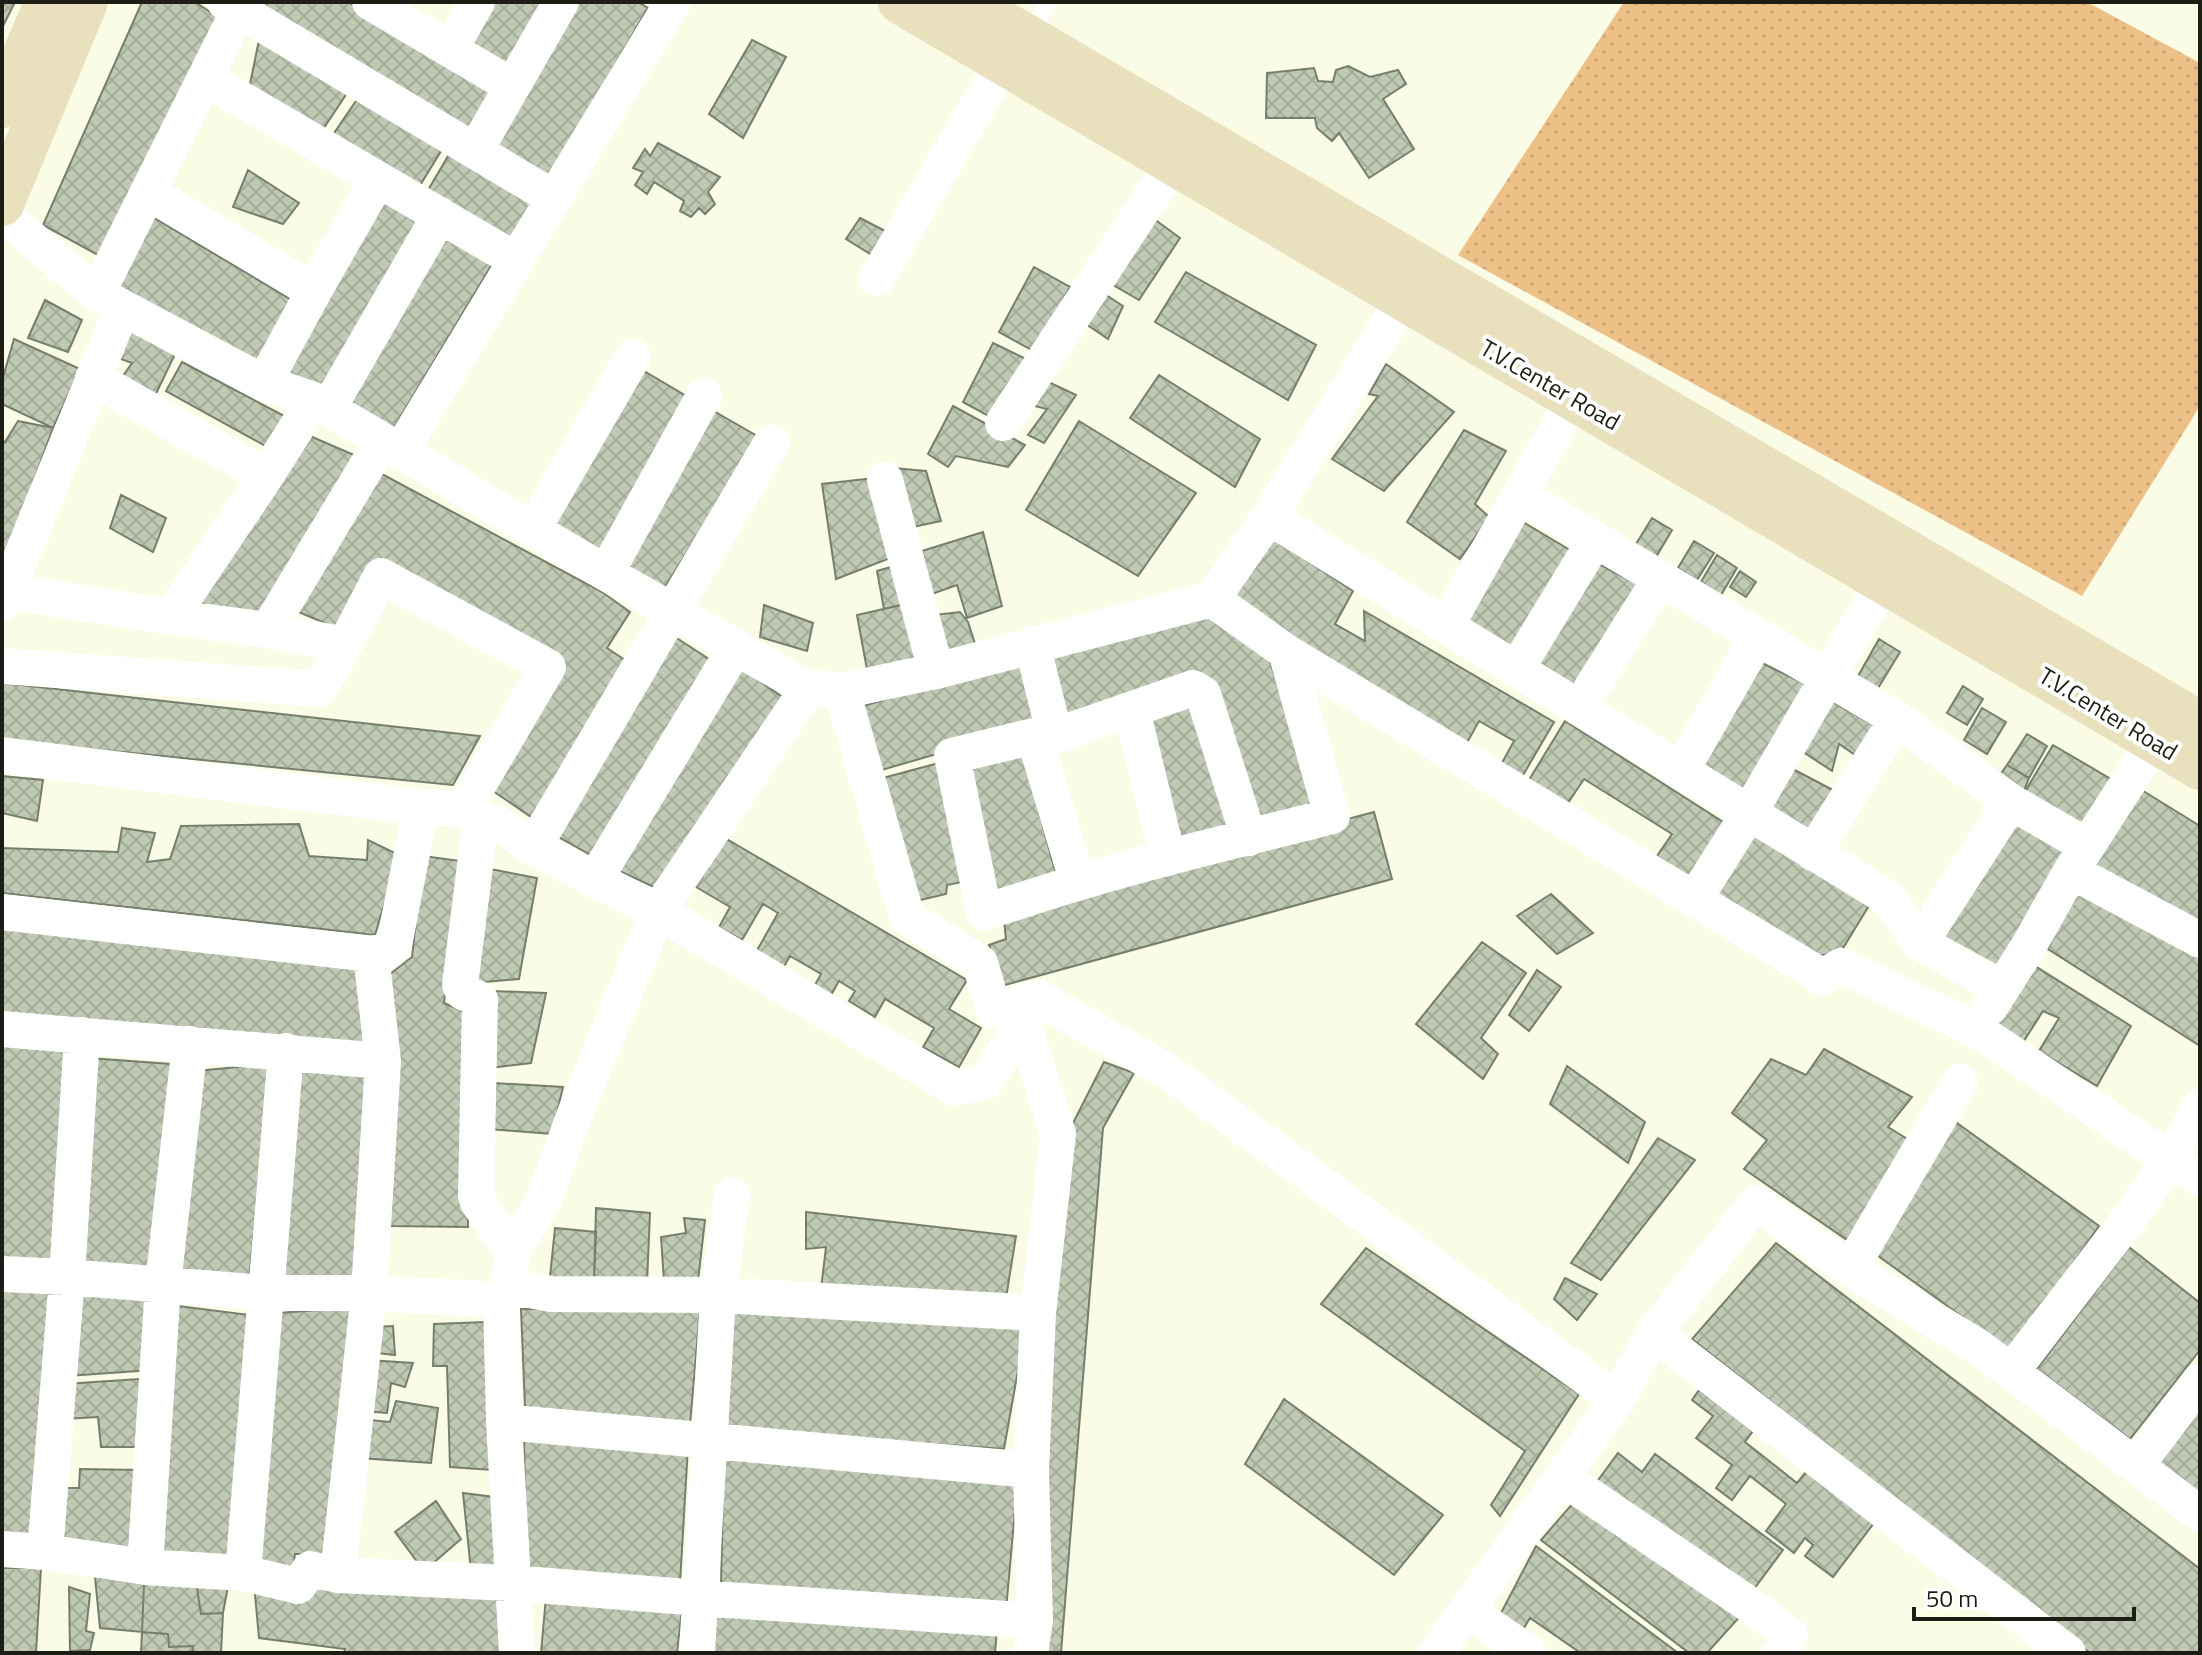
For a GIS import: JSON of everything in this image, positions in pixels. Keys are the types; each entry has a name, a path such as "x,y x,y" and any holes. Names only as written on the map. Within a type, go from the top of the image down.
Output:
{"street":[{"path":"2,106 47,2"},
{"path":"2,204 86,2"},
{"path":"370,2 512,86"},
{"path":"450,49 477,2"},
{"path":"475,151 561,2"},
{"path":"268,630 516,260 672,2"},
{"name":"T.V.Center Road","path":"900,2 1027,34 1173,163 2200,768"},
{"name":"T.V.Center Road","path":"968,2 2200,723"},
{"path":"345,645 268,630 5,597 93,378 110,301 148,192 205,78 232,6 554,198"},
{"path":"877,278 1027,34"},
{"path":"205,78 516,260"},
{"path":"1003,423 1173,163"},
{"path":"264,383 378,179"},
{"path":"148,192 314,291"},
{"path":"2,214 110,301 264,383 321,405 793,680 825,689 936,671 1212,599 1269,517 1404,299"},
{"path":"171,617 266,476 321,405 440,215"},
{"path":"533,529 633,357"},
{"path":"93,378 266,476"},
{"path":"606,573 704,396"},
{"path":"1446,626 1574,399"},
{"path":"533,848 772,442"},
{"path":"885,480 936,671"},
{"path":"1520,495 1897,719 2011,802 2079,859 2200,940"},
{"path":"1269,517 1888,898 1920,943 2001,987"},
{"path":"1516,670 1595,540"},
{"path":"2,666 319,689 381,576 548,667 472,814 460,985 464,993 480,999 476,1196 507,1279 504,1422 517,1653"},
{"path":"1579,708 1660,579"},
{"path":"1694,900 1749,813 1884,581"},
{"path":"1212,599 1286,652 1823,977 1841,966 1977,1030 2185,1169"},
{"path":"1681,771 1758,637"},
{"path":"1032,644 1044,736 1078,883"},
{"path":"594,881 736,647"},
{"path":"1249,838 1203,694 1193,688 1044,736 952,756 984,912 1168,858 1249,838 1332,816 1286,652"},
{"path":"507,1279 543,1202 574,1116 658,911 825,689"},
{"path":"825,689 907,917 980,963 994,1011 1031,1011 1170,1073 1617,1400"},
{"path":"1132,710 1168,858"},
{"path":"1813,853 1897,719"},
{"path":"1977,1030 2079,859 2155,741"},
{"path":"2,755 472,814 509,830 533,848 594,881 658,911 955,1088 986,1081 1031,1011"},
{"path":"1920,943 2011,802"},
{"path":"2,912 371,954 390,950 394,945 421,807"},
{"path":"338,1575 369,1293 383,1061 371,954"},
{"path":"2,1549 145,1567 243,1573 298,1586 310,1569 338,1575 512,1583 699,1598 1032,1637 1031,1470 1038,1313 1058,1134 1031,1011"},
{"path":"2,1029 383,1061"},
{"path":"45,1552 82,1035"},
{"path":"145,1567 163,1284 190,1044"},
{"path":"243,1573 286,1051"},
{"path":"1850,1269 1960,1082"},
{"path":"2011,1372 2131,1216 2185,1169 2200,1107"},
{"path":"697,1653 718,1295 732,1195"},
{"path":"1436,1653 1617,1400 1654,1333 1756,1203 1850,1269 1980,1348 2200,1514"},
{"path":"2,1274 265,1293 369,1293 507,1279 551,1294 718,1295 1038,1313"},
{"path":"1654,1333 2068,1653"},
{"path":"2136,1466 2200,1381"},
{"path":"504,1422 1031,1470"},
{"path":"1562,1477 1790,1635 1780,1653"},
{"path":"1467,1610 1529,1653"}],"shaded area":[{"path":"1624,2 2087,2 2200,63 2200,406 2082,596 1458,255"}],"building":[{"path":"2,2 15,2 2,28"},
{"path":"142,2 195,2 224,21 98,255 43,225"},
{"path":"258,2 348,2 498,89 470,135"},
{"path":"488,2 550,2 505,75 462,46"},
{"path":"576,2 638,2 648,8 545,184 490,151"},
{"path":"259,40 349,90 320,134 248,94"},
{"path":"752,40 786,57 743,138 709,114"},
{"path":"1348,66 1370,77 1398,70 1406,84 1383,99 1414,149 1369,178 1339,133 1332,141 1317,128 1315,118 1266,118 1267,73 1314,68 1318,81 1333,82 1336,70"},
{"path":"360,95 446,143 414,195 328,142"},
{"path":"658,143 720,177 708,192 715,204 705,214 699,208 691,217 680,211 684,201 654,182 647,194 635,185 643,172 633,168 645,149 650,156"},
{"path":"454,146 538,197 510,248 424,197"},
{"path":"248,170 299,203 283,224 233,207"},
{"path":"379,195 426,219 327,394 279,375"},
{"path":"151,216 295,302 258,371 114,288"},
{"path":"1150,216 1180,238 1139,300 1106,281"},
{"path":"860,218 889,233 875,257 846,239"},
{"path":"440,236 494,261 390,434 341,405"},
{"path":"1034,267 1070,287 1035,352 999,332"},
{"path":"1186,272 1316,345 1288,400 1155,322"},
{"path":"1100,291 1123,306 1108,339 1080,320"},
{"path":"45,300 82,320 68,352 28,338"},
{"path":"130,325 177,350 153,400 118,383 132,363 118,358"},
{"path":"14,339 80,369 53,428 2,404 2,381"},
{"path":"993,343 1028,360 994,419 963,402"},
{"path":"182,362 286,417 269,448 166,391"},
{"path":"1386,364 1454,412 1384,491 1332,459 1378,396 1369,394"},
{"path":"639,368 686,396 603,560 544,524"},
{"path":"1159,375 1260,439 1235,487 1130,418"},
{"path":"1042,379 1076,395 1044,443 1028,435 1047,409 1027,404"},
{"path":"953,406 1025,445 1008,467 956,456 948,467 928,454"},
{"path":"712,410 759,437 662,592 621,569"},
{"path":"18,421 53,428 2,567 2,441 5,442"},
{"path":"1079,421 1196,493 1138,576 1026,510"},
{"path":"1464,430 1506,451 1475,504 1489,517 1460,559 1407,522"},
{"path":"303,433 354,455 260,613 194,608"},
{"path":"893,468 926,471 941,521 908,528"},
{"path":"380,473 602,592 630,612 607,648 631,664 537,821 490,789 563,663 377,560 339,629 289,608"},
{"path":"874,478 893,557 836,579 822,484"},
{"path":"121,495 166,518 153,552 110,528"},
{"path":"1652,518 1672,530 1656,557 1636,544"},
{"path":"1518,519 1575,553 1513,652 1462,622"},
{"path":"983,532 1002,606 967,618 957,585 932,594 922,551"},
{"path":"1268,535 1353,591 1335,624 1365,641 1364,611 1554,722 1519,782 1498,770 1514,741 1479,721 1464,748 1225,594"},
{"path":"1694,541 1714,553 1697,580 1678,568"},
{"path":"1717,555 1737,568 1721,595 1701,582"},
{"path":"1593,561 1643,587 1574,690 1530,665"},
{"path":"898,565 910,603 884,609 877,571"},
{"path":"1740,571 1756,582 1746,597 1730,587"},
{"path":"910,603 926,660 868,675 857,615"},
{"path":"764,605 813,623 807,651 760,637"},
{"path":"1215,611 1265,647 1320,811 1249,828 1193,688 1062,724 1042,655"},
{"path":"960,612 968,622 977,650 940,657 925,616"},
{"path":"669,633 715,663 596,858 555,835"},
{"path":"1879,639 1900,652 1877,690 1857,678"},
{"path":"1021,659 1037,725 878,771 860,707"},
{"path":"1756,660 1809,686 1741,800 1692,769"},
{"path":"738,666 784,698 656,888 615,869"},
{"path":"2,683 480,736 453,785 2,740"},
{"path":"1963,686 1983,699 1967,725 1947,713"},
{"path":"1822,696 1880,729 1861,759 1839,744 1832,771 1794,746"},
{"path":"1195,697 1235,834 1179,849 1141,714"},
{"path":"1982,708 2006,722 1987,754 1964,740"},
{"path":"1565,721 1731,827 1690,878 1657,856 1672,834 1584,779 1568,803 1529,780"},
{"path":"2027,734 2047,746 2029,778 2007,765"},
{"path":"2053,745 2116,782 2084,835 2021,798"},
{"path":"1021,747 1058,881 991,899 961,760"},
{"path":"946,761 967,881 947,885 946,894 912,902 883,778"},
{"path":"2007,765 2029,778 2021,798 1997,779"},
{"path":"1787,766 1833,790 1809,837 1762,809"},
{"path":"2,776 43,780 37,821 2,813"},
{"path":"2140,789 2200,826 2200,935 2087,871"},
{"path":"1374,812 1392,879 1001,986 989,945 1006,939 1003,911"},
{"path":"2014,816 2075,851 1994,970 1938,943"},
{"path":"299,824 309,856 367,860 368,840 399,855 375,935 2,893 2,848 118,852 122,828 155,833 147,862 170,859 181,826"},
{"path":"1750,828 1870,904 1840,953 1814,956 1709,896"},
{"path":"725,838 967,980 949,1009 981,1028 959,1067 923,1047 934,1028 885,999 875,1017 849,1001 855,991 839,981 831,995 815,985 821,974 790,956 782,970 755,954 778,913 763,904 742,940 719,927 730,907 696,887"},
{"path":"423,856 461,861 444,1003 468,1014 468,1227 389,1226 390,974 412,957"},
{"path":"485,868 537,878 519,979 474,983"},
{"path":"2075,886 2200,958 2200,1046 2048,949"},
{"path":"1551,894 1593,933 1557,954 1517,916"},
{"path":"2,923 360,963 372,1047 2,1019"},
{"path":"1482,942 1526,973 1481,1038 1498,1054 1483,1079 1416,1024"},
{"path":"2030,963 2131,1026 2097,1086 2039,1051 2059,1018 2043,1011 2022,1044 1995,1022"},
{"path":"1537,970 1561,987 1529,1031 1509,1015"},
{"path":"492,991 546,993 531,1063 490,1068"},
{"path":"2,1035 76,1041 59,1274 2,1269"},
{"path":"1824,1049 1912,1097 1888,1127 1909,1140 1847,1240 1744,1169 1767,1140 1732,1113 1771,1059 1806,1075"},
{"path":"89,1058 171,1064 148,1272 78,1268"},
{"path":"1104,1062 1134,1073 1103,1128 1061,1653 1040,1653 1041,1461 1071,1127"},
{"path":"270,1064 249,1282 173,1277 196,1071"},
{"path":"293,1064 373,1074 354,1282 274,1284"},
{"path":"1567,1066 1645,1122 1628,1163 1550,1104"},
{"path":"493,1083 563,1087 552,1134 489,1129"},
{"path":"1953,1120 2099,1226 2011,1352 1874,1253"},
{"path":"1658,1138 1695,1160 1601,1280 1571,1263"},
{"path":"596,1208 650,1213 647,1283 594,1282"},
{"path":"806,1212 1016,1236 1006,1298 821,1289 826,1247 806,1249"},
{"path":"684,1218 705,1220 698,1281 664,1281 661,1237 686,1233"},
{"path":"555,1228 596,1232 594,1282 550,1277"},
{"path":"1776,1243 2200,1569 2200,1653 2090,1653 1692,1339"},
{"path":"2129,1247 2200,1303 2200,1350 2130,1439 2037,1369"},
{"path":"1366,1248 1579,1394 1500,1516 1491,1505 1525,1451 1321,1304"},
{"path":"1565,1278 1597,1294 1577,1320 1554,1299"},
{"path":"2,1282 61,1284 38,1548 2,1545"},
{"path":"73,1290 156,1295 152,1370 68,1376"},
{"path":"178,1306 250,1315 228,1557 160,1551"},
{"path":"360,1307 331,1554 295,1554 293,1568 254,1560 278,1313"},
{"path":"728,1308 1027,1320 1004,1449 724,1429"},
{"path":"521,1309 700,1309 690,1425 525,1407"},
{"path":"486,1322 492,1470 450,1467 447,1366 433,1366 434,1324"},
{"path":"393,1326 395,1355 368,1352 374,1327"},
{"path":"368,1360 413,1363 405,1387 391,1383 387,1413 362,1411"},
{"path":"154,1378 147,1447 101,1447 98,1417 64,1419 65,1384"},
{"path":"1699,1390 1753,1431 1745,1442 1797,1483 1810,1467 1877,1519 1833,1577 1805,1556 1813,1545 1805,1538 1794,1553 1766,1531 1786,1504 1750,1476 1732,1500 1716,1488 1732,1465 1696,1438 1713,1416 1692,1400"},
{"path":"1284,1399 1443,1515 1394,1575 1245,1464"},
{"path":"396,1401 438,1408 431,1463 359,1458 361,1419 390,1422"},
{"path":"2200,1406 2200,1495 2159,1464"},
{"path":"524,1438 688,1447 680,1583 526,1573"},
{"path":"724,1452 1018,1477 1006,1610 721,1584"},
{"path":"1618,1453 1642,1472 1655,1454 1783,1550 1748,1597 1596,1483"},
{"path":"80,1469 143,1470 143,1553 53,1546 54,1488 79,1488"},
{"path":"463,1493 494,1497 498,1572 471,1571"},
{"path":"1580,1495 1744,1612 1707,1653 1689,1653 1541,1540"},
{"path":"436,1501 461,1539 424,1571 395,1532"},
{"path":"1536,1546 1678,1653 1578,1653 1530,1618 1522,1631 1501,1613"},
{"path":"2,1568 41,1568 36,1653 2,1653"},
{"path":"95,1577 144,1584 142,1632 100,1628"},
{"path":"229,1581 223,1613 201,1614 196,1582"},
{"path":"196,1582 201,1614 223,1613 221,1653 192,1653 193,1646 169,1647 168,1634 142,1632 144,1584"},
{"path":"254,1584 503,1599 503,1653 344,1653 345,1649 259,1638"},
{"path":"69,1587 90,1594 86,1631 94,1633 90,1650 70,1651"},
{"path":"546,1597 683,1600 677,1653 541,1653"},
{"path":"715,1606 997,1628 995,1653 714,1653"},
{"path":"142,1632 168,1634 169,1647 193,1646 192,1653 141,1653"}]}
